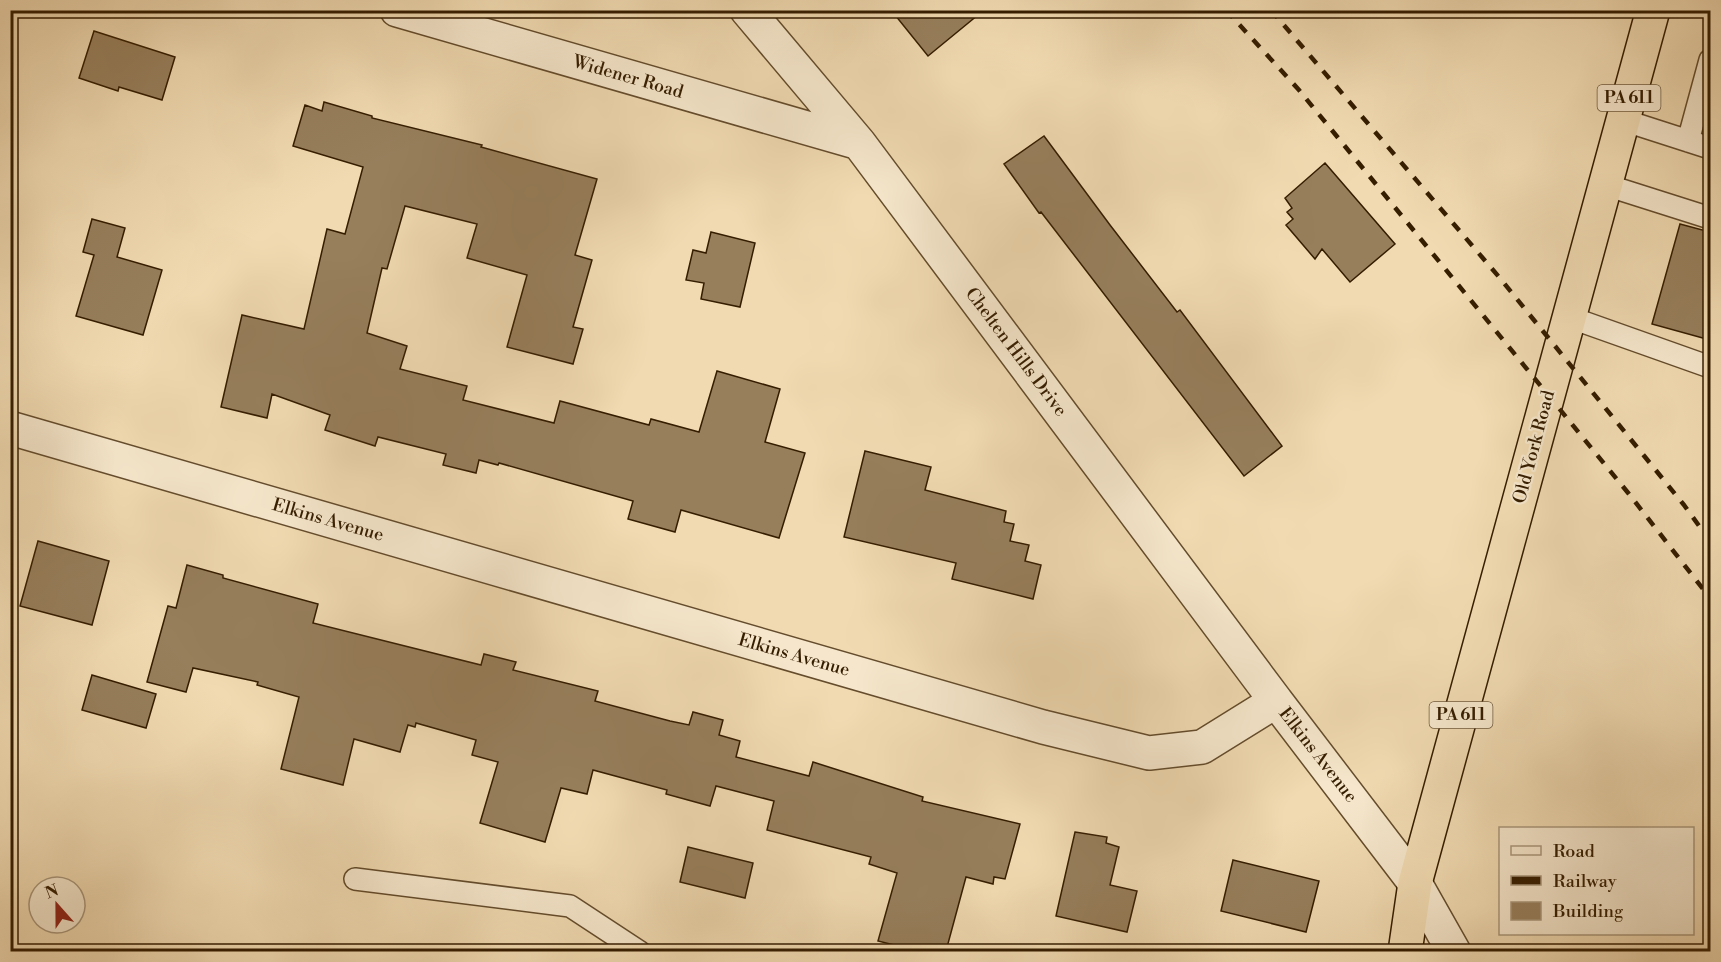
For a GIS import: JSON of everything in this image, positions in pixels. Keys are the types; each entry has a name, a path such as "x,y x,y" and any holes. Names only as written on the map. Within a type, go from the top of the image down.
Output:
{"highway":[{"name":"Old York Road","path":"1405,951 1415,883 1653,10"},
{"name":"Old York Road","path":"1387,951 1415,883"}],"street":[{"name":"Widener Road","path":"397,10 859,143"},
{"name":"Chelten Hills Drive","path":"747,10 859,143 1276,701"},
{"name":"Elkins Avenue","path":"10,428 1043,727 1149,753 1202,747 1276,701 1415,883 1454,951"}],"lane":[{"path":"1688,141 1710,60"},
{"path":"1623,120 1710,148"},
{"path":"1606,186 1710,218"},
{"path":"1569,317 1710,367"},
{"path":"356,879 570,906 640,951"}],"building":[{"path":"891,10 984,10 928,56"},
{"path":"94,31 175,57 162,100 119,87 118,91 79,78"},
{"path":"324,102 372,116 372,118 482,145 481,147 597,179 575,255 592,260 573,327 583,329 573,364 507,347 527,275 467,258 477,224 405,206 387,269 382,268 367,333 407,346 400,369 467,386 463,400 554,423 560,401 649,425 651,419 699,432 717,371 780,389 765,442 805,453 779,538 681,510 675,532 628,519 633,501 499,463 498,465 479,460 476,473 443,465 446,454 378,437 375,446 325,430 330,415 272,394 267,418 221,407 242,315 304,329 327,229 345,234 363,167 293,146 305,105 322,111"},
{"path":"1044,136 1177,312 1180,310 1282,446 1244,476 1041,212 1039,213 1004,164"},
{"path":"1325,163 1395,244 1350,282 1322,249 1315,259 1286,225 1293,219 1287,212 1292,208 1285,198"},
{"path":"92,219 125,228 117,257 162,270 143,335 76,316 94,255 83,252"},
{"path":"1680,224 1710,232 1710,340 1652,324"},
{"path":"711,232 755,243 740,307 701,299 704,283 686,280 693,250 706,253"},
{"path":"865,451 931,467 925,490 1006,511 1004,522 1014,524 1010,541 1029,545 1025,561 1041,565 1033,599 952,579 956,563 844,537"},
{"path":"38,541 109,561 92,625 20,606"},
{"path":"187,565 223,575 223,578 318,604 313,623 481,665 484,654 516,662 513,670 598,691 595,701 670,721 689,725 693,712 723,720 719,735 740,741 736,757 809,776 813,762 923,797 922,801 1020,824 1005,879 994,877 993,884 966,877 946,951 918,951 878,941 897,873 869,864 871,857 767,830 774,801 716,786 710,806 666,794 667,790 593,770 587,794 561,788 545,842 480,823 498,762 472,755 476,740 416,723 415,727 408,725 400,752 354,739 343,785 281,769 299,697 257,685 258,682 193,668 186,692 147,682 168,606 176,608"},
{"path":"92,675 156,694 146,728 82,710"},
{"path":"1075,832 1107,837 1106,843 1119,847 1110,885 1137,891 1127,932 1056,916"},
{"path":"688,847 753,863 745,898 680,882"},
{"path":"1233,860 1319,881 1306,932 1221,911"}],"railway":[{"path":"1226,10 1299,90 1629,494 1710,598"},
{"path":"1271,10 1499,277 1684,505 1710,541"}]}
